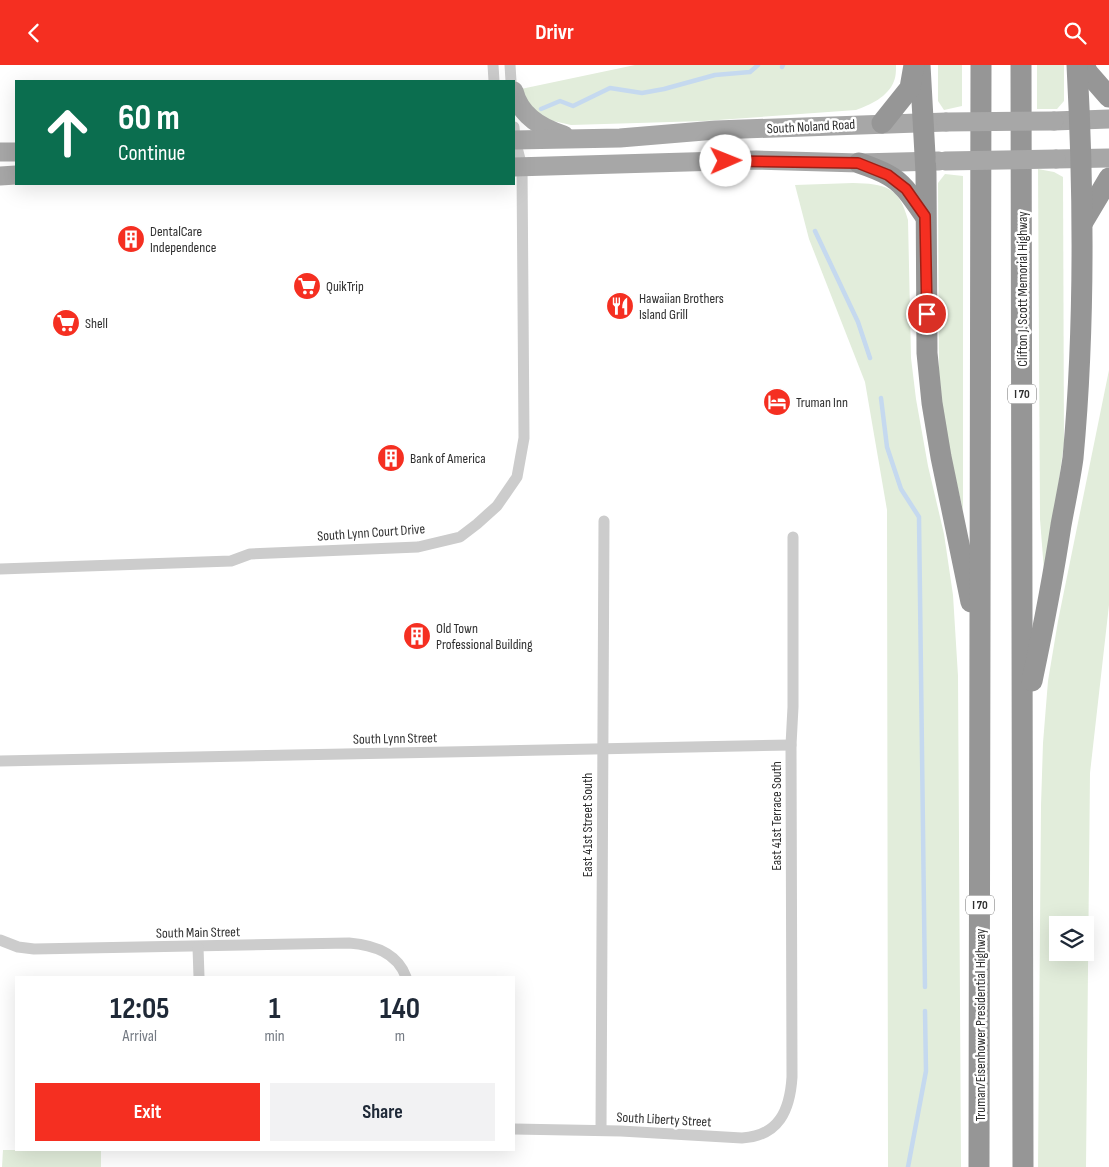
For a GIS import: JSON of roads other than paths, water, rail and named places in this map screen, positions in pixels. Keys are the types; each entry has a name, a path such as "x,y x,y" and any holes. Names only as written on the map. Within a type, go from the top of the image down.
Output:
{"highway":[{"path":"882,123 910,88 914,65"},
{"path":"920,65 922,122 935,161 925,216 927,353 932,403 943,466 980,644"},
{"name":"I 70","path":"980,644 981,65"},
{"name":"Clifton J. Scott Memorial Highway","path":"1021,65 1023,723"},
{"path":"1023,723 1049,600 1072,460 1079,370 1082,222 1082,159 1077,65"},
{"path":"1084,65 1088,73 1109,97"},
{"path":"858,163 888,175 906,189 925,216"},
{"path":"1082,222 1109,178"},
{"name":"Truman/Eisenhower Presidential Highway","path":"980,644 980,1167"},
{"name":"I 70","path":"1023,723 1023,1167"}],"main road":[{"path":"515,97 529,119 548,130 572,139"},
{"name":"South Noland Road","path":"515,136 572,139 620,138 716,130 882,123 1109,119"},
{"path":"0,153 15,152"},
{"path":"518,167 756,160 858,163 1109,157"},
{"path":"0,176 15,175"}],"street":[{"path":"493,65 508,80"},
{"name":"South Lynn Court Drive","path":"0,569 231,561 250,554 418,547 460,537 478,524 497,506 517,477 524,438 518,167 515,144"},
{"name":"East 41st Street South","path":"601,1130 604,521"},
{"name":"East 41st Terrace South","path":"791,1095 793,537"},
{"name":"South Lynn Street","path":"0,761 791,745"},
{"name":"South Main Street","path":"1,945 34,949 366,944 390,955 405,976"},
{"path":"198,947 199,976"},
{"name":"South Liberty Street","path":"515,1129 601,1130 751,1138 761,1134 779,1121 791,1095"}],"waterway":[{"path":"541,109 560,101 573,106 610,88 642,93 715,75 750,72 758,65"},
{"path":"815,231 858,322 870,358"},
{"path":"881,398 887,447 901,489 919,517 925,987"},
{"path":"908,1167 926,1071 925,1011"}],"place":[{"name":"DentalCare Independence","path":"131,239"},
{"name":"QuikTrip","path":"307,286"},
{"name":"Hawaiian Brothers Island Grill","path":"620,306"},
{"name":"Shell","path":"66,323"},
{"name":"Truman Inn","path":"777,402"},
{"name":"Bank of America","path":"391,458"},
{"name":"Old Town Professional Building","path":"417,636"}]}
